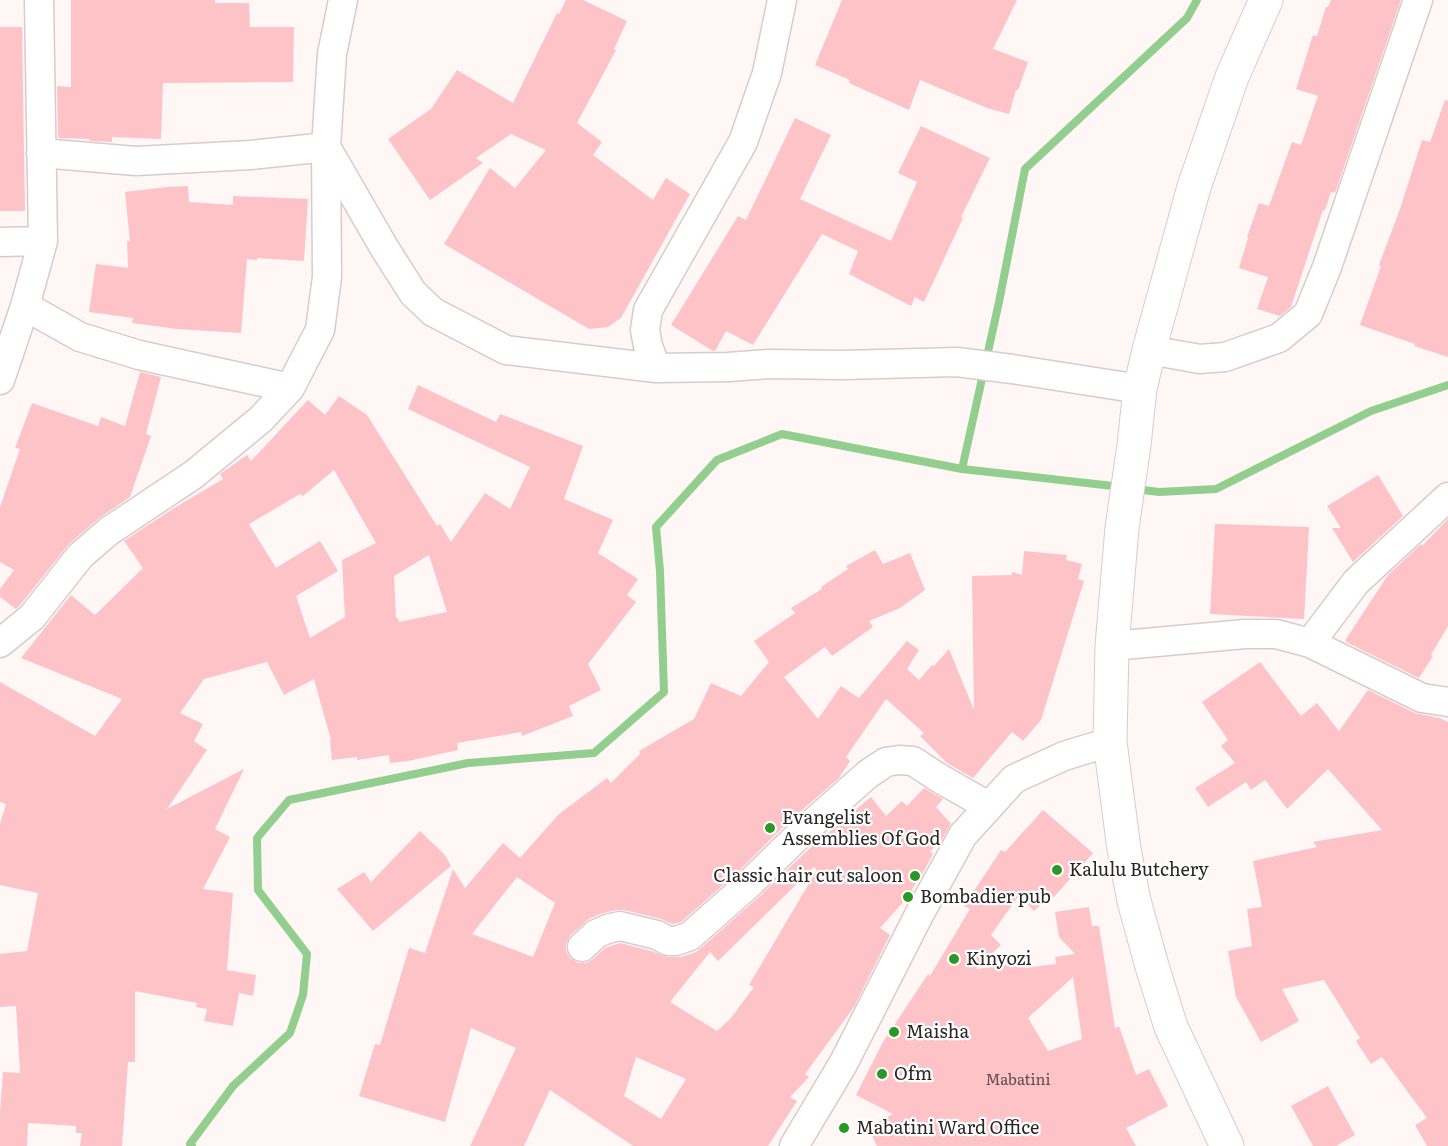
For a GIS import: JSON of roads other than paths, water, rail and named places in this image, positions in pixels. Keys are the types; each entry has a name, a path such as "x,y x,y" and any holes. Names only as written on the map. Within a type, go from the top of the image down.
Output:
{"main road":[{"path":"1227,1146 1171,1027 1134,901 1124,849 1110,742 1112,646 1122,528 1140,388 1149,350 1194,187 1232,77 1266,0"}],"street":[{"path":"0,380 25,306 43,241 39,0"},
{"path":"0,643 32,617 80,556 109,531 193,475 261,419 290,388 320,330 327,277 326,147 332,54 343,0"},
{"path":"656,368 645,330 648,310 743,142 767,73 782,0"},
{"path":"1149,350 1200,359 1225,357 1279,338 1308,314 1327,267 1418,0"},
{"path":"41,153 136,161 326,147"},
{"path":"326,147 413,293 433,312 506,350 656,368 957,362 1140,388"},
{"path":"0,242 43,241"},
{"path":"25,306 80,337 139,355 290,388"},
{"path":"1310,643 1356,582 1448,498"},
{"path":"1112,646 1245,634 1276,634 1310,643 1422,698 1448,702"},
{"path":"801,1143 963,834 1014,779 1064,756 1110,742"},
{"path":"582,947 596,934 620,926 657,935 668,941 690,936 750,883 798,836 868,774 886,762 913,761 988,806"}],"waterway":[{"path":"962,469 999,302 1025,169 1187,18 1197,0"},
{"path":"1135,489 1159,492 1216,489 1371,411 1448,385"},
{"path":"192,1146 190,1144 233,1086 290,1033 303,995 307,954 258,890 257,838 289,800 468,763 594,753 664,692 660,571 656,527 717,460 782,434 962,469 1122,487"}],"place":[{"name":"Evangelist Assemblies Of God","path":"770,828"},
{"name":"Kalulu Butchery","path":"1057,870"},
{"name":"Classic hair cut saloon","path":"915,876"},
{"name":"Bombadier pub","path":"908,897"},
{"name":"Kinyozi","path":"954,959"},
{"name":"Maisha","path":"894,1032"},
{"name":"Ofm","path":"882,1074"},
{"name":"Mabatini Ward Office","path":"844,1128"}]}
